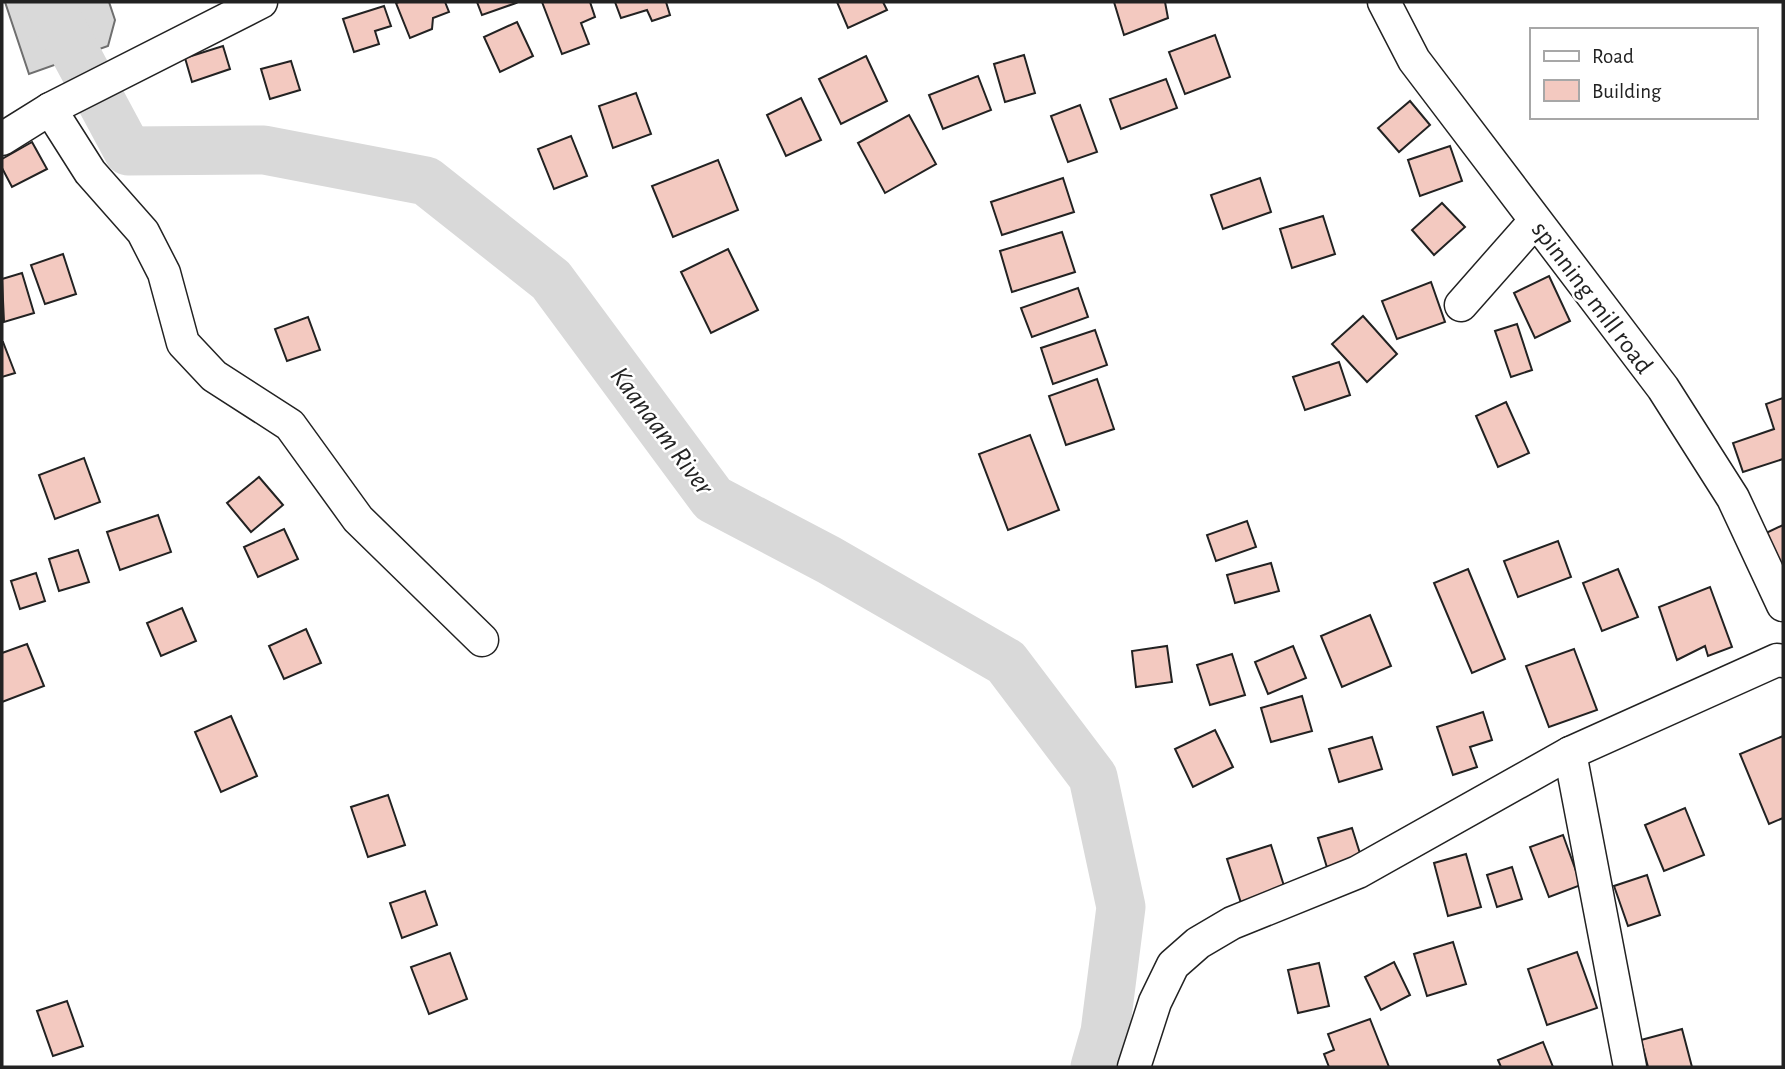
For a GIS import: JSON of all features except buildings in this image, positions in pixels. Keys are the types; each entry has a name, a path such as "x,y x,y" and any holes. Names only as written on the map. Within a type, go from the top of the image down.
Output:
{"street":[{"path":"2,139 50,108 261,2"},
{"name":"spinning mill road","path":"1384,2 1414,60 1663,388 1733,498 1783,605"},
{"path":"50,108 90,173 143,232 164,273 183,343 214,376 290,425 358,519 482,640"},
{"path":"1461,305 1535,221"},
{"path":"1134,1067 1155,1002 1173,965 1198,943 1233,923 1357,872 1570,753 1777,660 1783,661"},
{"path":"1570,753 1630,1067"}],"shaded area":[{"path":"5,2 109,2 115,20 108,46 29,74"}],"waterway":[{"name":"Kaanaam River","path":"48,2 128,151 264,150 426,181 551,280 713,499 829,560 1006,662 1093,777 1121,907 1105,1032 1095,1067"}]}
